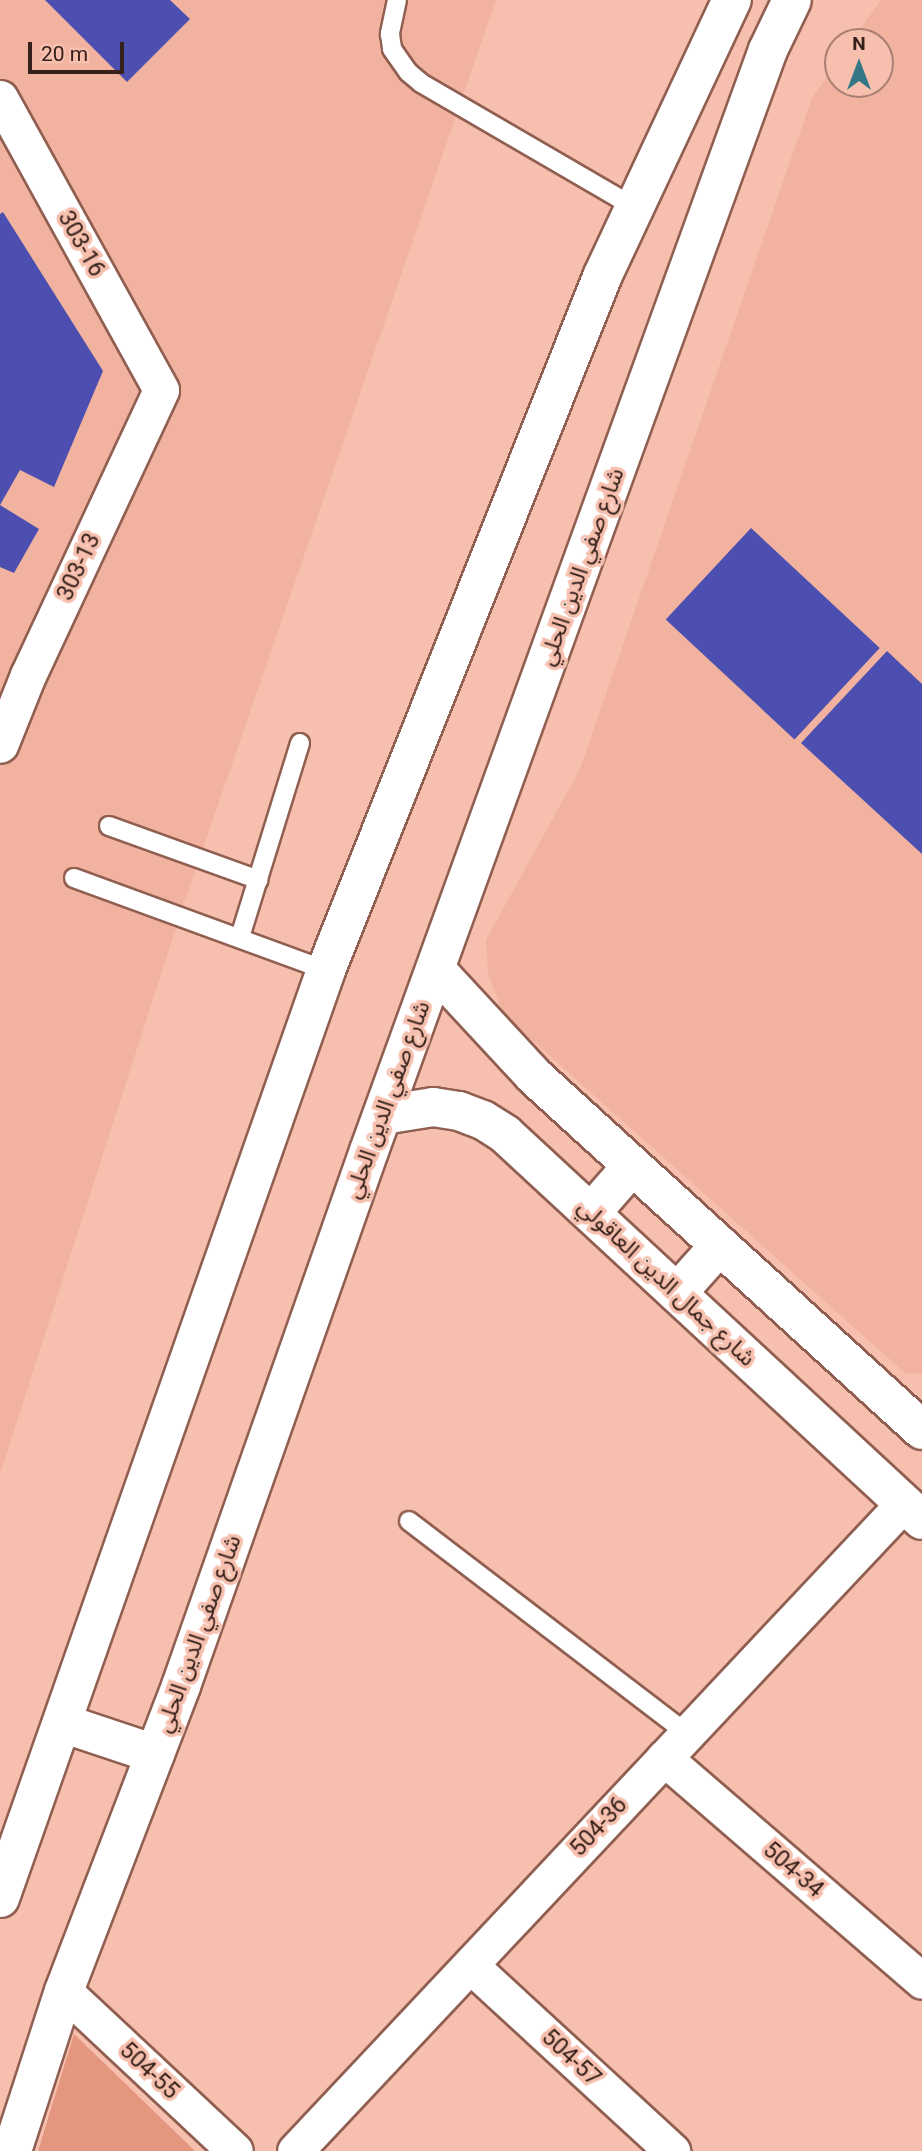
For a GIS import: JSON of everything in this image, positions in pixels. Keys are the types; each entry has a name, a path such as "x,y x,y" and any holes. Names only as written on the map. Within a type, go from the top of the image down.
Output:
{"main road":[{"name":"شارع صفي الدين الحلي","path":"12,2151 64,1991 155,1754 768,50 792,0"},
{"name":"شارع صفي الدين الحلي","path":"768,50 810,0"},
{"path":"0,1898 326,970 602,277 729,3"},
{"path":"436,970 508,1051 922,1430"},
{"name":"شارع جمال الدين العاقولي","path":"383,1115 433,1107 459,1111 483,1120 505,1134 913,1512"},
{"path":"590,1213 632,1166"},
{"path":"677,1293 720,1245"},
{"path":"62,1723 155,1754"}],"street":[{"name":"303-16","path":"0,98 161,390"},
{"name":"303-13","path":"0,745 28,675 161,390"},
{"name":"504-36","path":"295,2151 664,1758 913,1512"},
{"name":"504-34","path":"664,1758 922,1981"},
{"name":"504-57","path":"470,1965 672,2151"},
{"name":"504-55","path":"64,1991 235,2151"}],"lane":[{"path":"397,0 392,13 391,41 397,60 408,72 421,83 634,207"},
{"path":"240,937 300,743"},
{"path":"109,826 259,880"},
{"path":"74,878 326,970"},
{"path":"409,1521 688,1734"}],"shaded area":[{"path":"0,0 496,0 182,909 0,1474"},
{"path":"881,0 922,0 922,1374 905,1373 503,1014 488,973 486,940 580,769 812,98 824,81 824,98 894,98 894,28 861,28"},
{"path":"74,2034 195,2151 38,2151"}],"building":[{"path":"45,0 170,0 190,19 127,82"},
{"path":"3,212 103,371 54,487 20,470 0,505 0,214"},
{"path":"0,505 39,529 14,573 0,567"},
{"path":"751,528 880,648 794,739 666,619"},
{"path":"887,651 922,684 922,854 801,743"}]}
